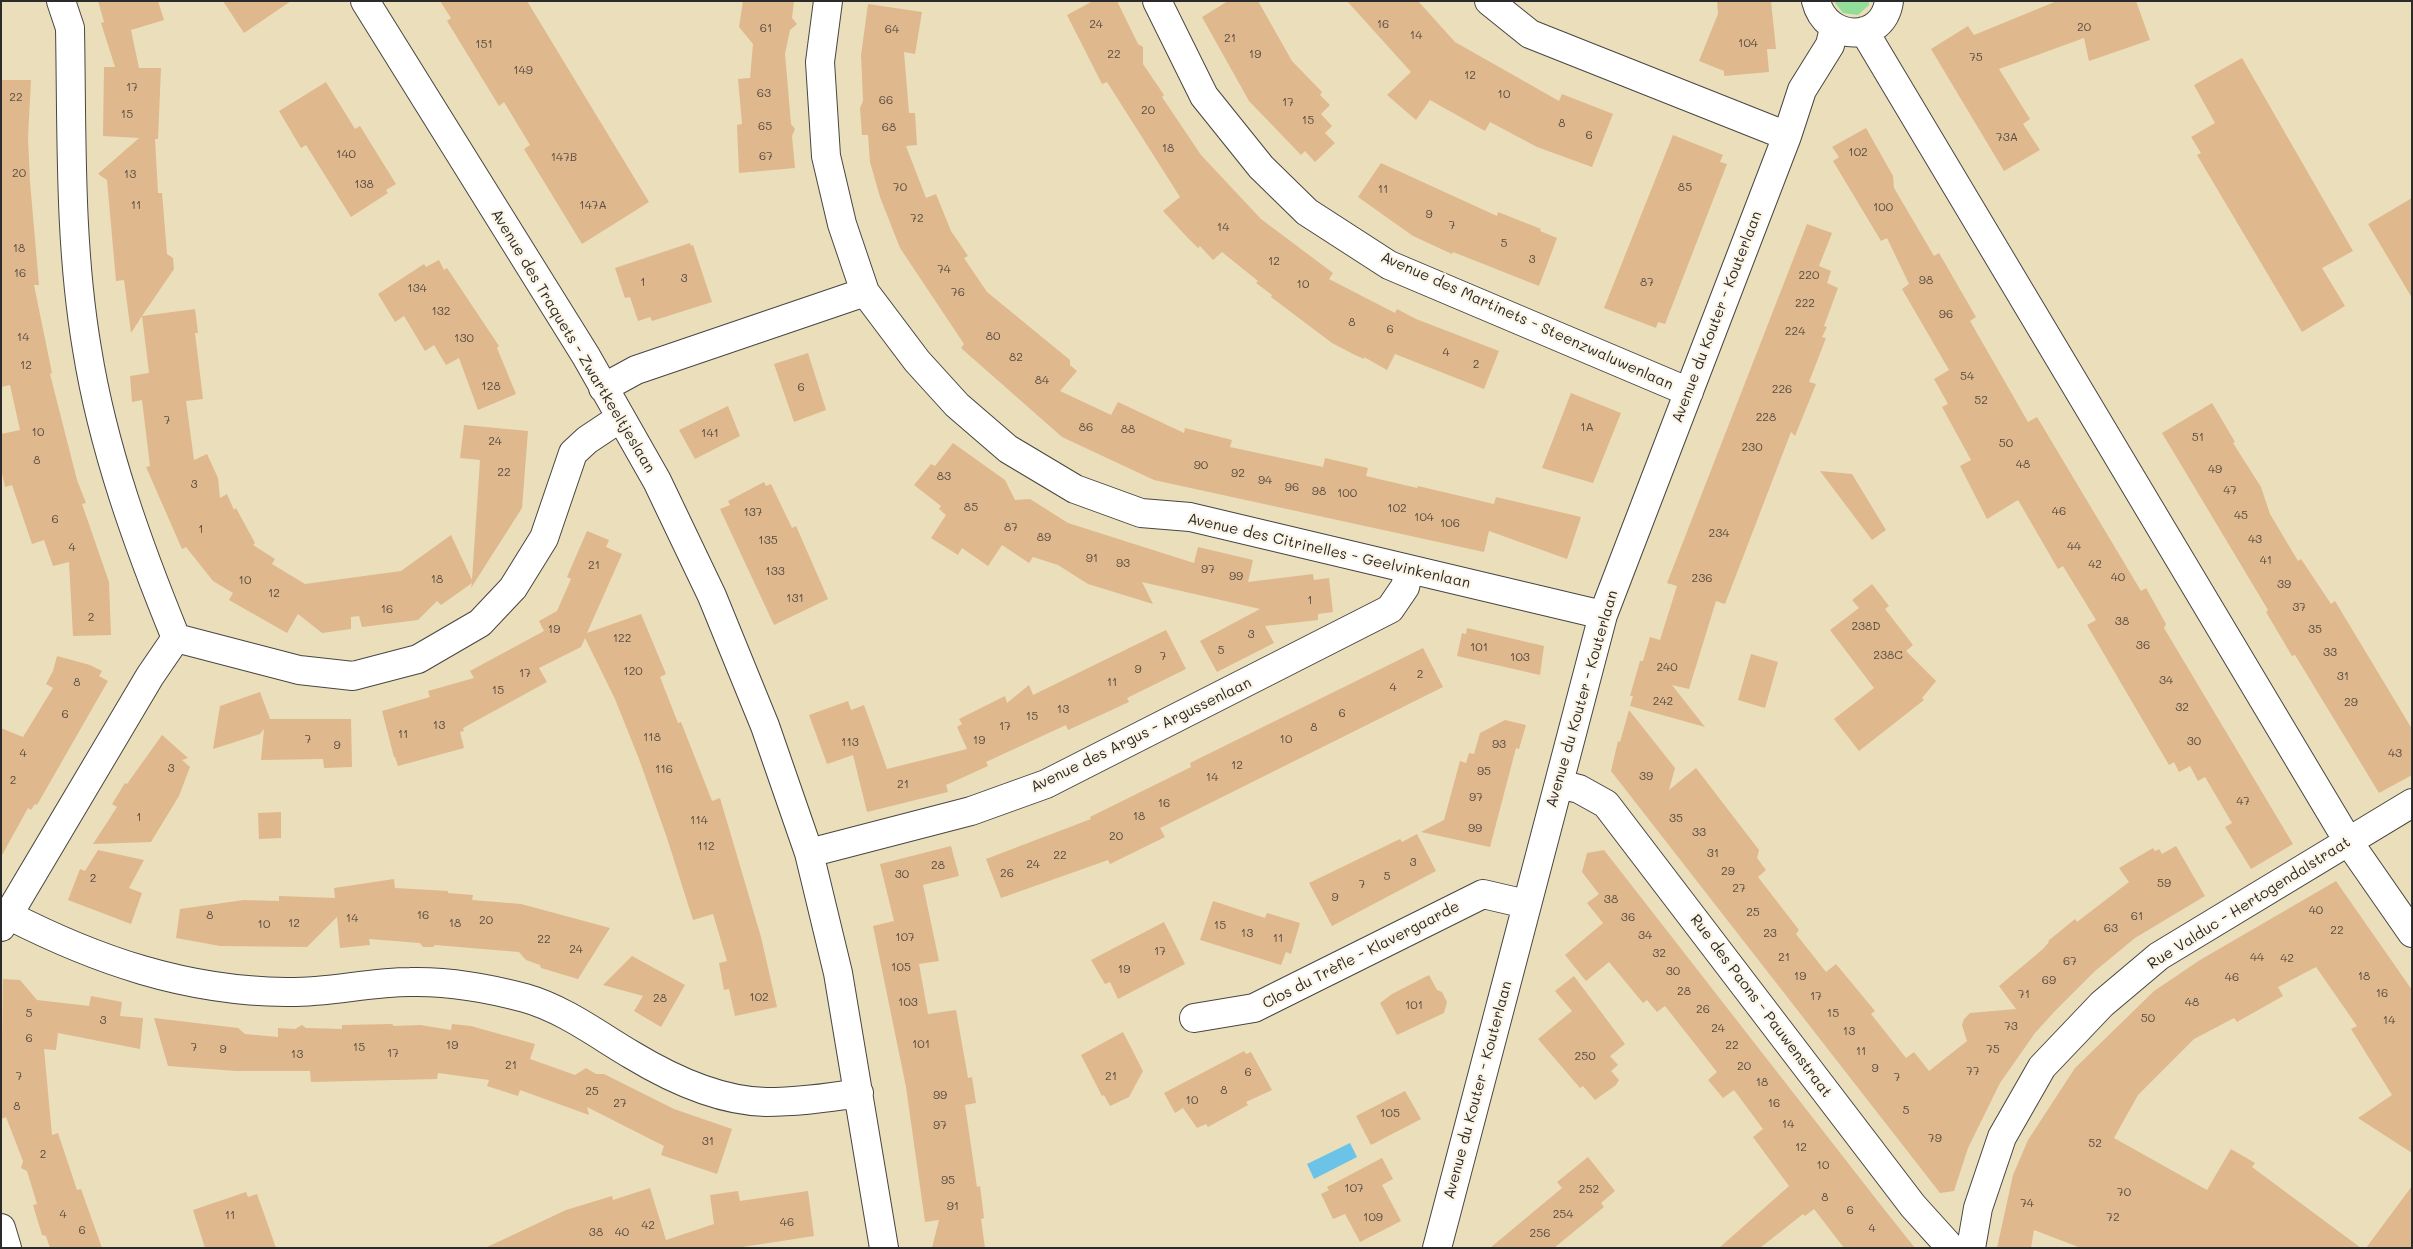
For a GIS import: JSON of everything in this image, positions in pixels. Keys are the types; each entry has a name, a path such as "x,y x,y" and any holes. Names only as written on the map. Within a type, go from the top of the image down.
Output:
{"street":[{"path":"61,1 70,28 73,220 87,349 110,455 139,548 176,638"},
{"name":"Avenue des Traquets - Zwartkeeltjeslaan","path":"365,1 586,356 657,481 712,596 765,726 809,853 838,973 884,1248"},
{"name":"Avenue des Citrinelles - Geelvinkenlaan","path":"828,1 820,62 826,156 842,224 865,292 918,361 957,405 1008,449 1075,488 1141,513 1190,517 1603,615"},
{"name":"Avenue des Martinets - Steenzwaluwenlaan","path":"1157,1 1204,96 1261,166 1307,212 1389,265 1689,392"},
{"path":"1489,1 1530,34 1787,136"},
{"path":"1816,1 1825,21 1834,28 1854,33 1875,26 1883,18 1889,1"},
{"name":"Avenue du Kouter - Kouterlaan","path":"1437,1248 1603,615 1787,136 1802,90 1830,45 1834,28"},
{"path":"1864,31 2348,841 2412,933"},
{"path":"603,388 636,370 865,292"},
{"path":"176,638 299,670 353,676 418,659 480,623 512,588 544,538 573,453 587,440 620,418"},
{"name":"Avenue des Argus - Argussenlaan","path":"809,853 971,811 1046,784 1390,609 1405,587 1409,570"},
{"path":"176,638 150,676 5,921 127,967 219,988 287,992 409,982 445,983 481,988 528,999 570,1017 649,1066 720,1094 764,1102 824,1098 859,1093"},
{"name":"Rue des Paons - Pauwenstraat","path":"1558,784 1580,789 1606,804 1914,1206 1951,1248"},
{"name":"Rue Valduc - Hertogendalstraat","path":"1971,1248 1978,1208 2002,1137 2042,1067 2102,1004 2159,956 2412,803"},
{"name":"Clos du Trèfle - Klavergaarde","path":"1194,1018 1254,1008 1483,894 1526,904"},
{"path":"1,1228 8,1248"}],"green space":[{"path":"1834,1 1869,1 1869,5 1858,15 1843,13"}],"water":[{"path":"1350,1143 1357,1157 1314,1179 1307,1164"}],"building":[{"path":"98,1 158,1 164,20 131,30 139,68 161,68 158,139 155,139 158,193 162,193 167,254 173,258 174,269 131,333 124,280 116,281 107,180 98,174 139,138 103,136 104,67 115,67 101,23 104,22"},
{"path":"223,1 291,1 244,33"},
{"path":"440,1 527,1 649,202 582,244 524,149 530,145 504,102 499,106 447,21 451,18"},
{"path":"743,1 794,1 792,18 797,24 790,30 785,54 791,124 795,129 792,136 795,168 739,173 737,125 742,124 738,79 750,78 753,44 739,27"},
{"path":"1093,1 1117,1 1138,44 1143,47 1143,64 1164,95 1162,97 1201,155 1261,219 1333,273 1329,279 1395,313 1397,309 1416,319 1499,351 1484,389 1395,354 1387,370 1364,357 1364,359 1355,355 1332,343 1271,297 1272,295 1256,283 1258,281 1222,252 1213,260 1200,246 1198,248 1163,211 1180,197 1107,82 1102,84 1067,15"},
{"path":"1228,1 1258,1 1292,61 1322,92 1320,95 1330,105 1321,114 1332,126 1325,133 1335,143 1315,162 1305,151 1301,155 1249,101 1202,17"},
{"path":"1347,1 1418,1 1455,42 1559,101 1562,94 1613,114 1592,167 1537,147 1490,122 1485,131 1430,100 1416,120 1387,95 1411,72"},
{"path":"1717,1 1771,1 1776,49 1767,49 1769,72 1724,76 1724,71 1699,61 1718,14"},
{"path":"2057,1 2136,1 2150,40 2089,61 2084,38 1999,69 2030,119 2023,124 2040,150 2004,171 1931,49 1968,26 1974,35"},
{"path":"868,4 922,12 915,54 904,52 909,113 915,113 917,145 906,146 926,198 936,194 951,231 968,256 964,258 987,292 1070,360 1070,365 1077,371 1060,391 1111,415 1118,402 1184,433 1185,428 1232,440 1230,447 1323,467 1325,458 1368,468 1366,476 1417,488 1418,486 1494,504 1496,497 1581,517 1567,559 1489,531 1484,552 1154,480 1062,437 961,348 964,344 900,248 880,197 870,162 868,135 862,135 860,108 863,101 861,55"},
{"path":"2242,58 2353,251 2322,268 2345,306 2302,332 2197,155 2201,153 2191,137 2215,123 2194,85"},
{"path":"1,80 31,80 28,138 39,285 34,285 52,373 50,374 77,480 86,503 82,504 109,582 111,635 73,636 69,562 53,566 44,540 32,544 12,485 5,487 1,468 1,434 20,430 10,385 1,387"},
{"path":"326,82 355,129 360,126 396,184 386,190 388,193 351,217 306,145 301,148 279,111"},
{"path":"1866,128 1893,176 1894,188 1934,256 1939,253 1976,317 1970,321 2028,422 2037,417 2141,591 2146,588 2166,624 2164,628 2293,844 2251,869 2225,827 2232,823 2205,777 2198,781 2190,766 2179,772 2174,762 2169,765 2087,625 2096,620 2063,566 2058,569 2018,500 1987,519 1960,466 1971,460 1942,407 1948,404 1934,379 1949,370 1902,289 1909,284 1887,238 1881,241 1833,161 1839,157 1832,147"},
{"path":"1673,135 1723,155 1720,162 1727,164 1665,324 1658,322 1656,328 1604,308"},
{"path":"1381,163 1497,216 1498,212 1541,229 1540,231 1557,238 1539,286 1453,252 1452,254 1413,236 1358,197"},
{"path":"2412,198 2412,298 2368,224"},
{"path":"1807,224 1832,233 1819,266 1831,271 1827,283 1838,288 1824,326 1827,327 1822,337 1826,338 1809,382 1816,384 1795,436 1791,432 1725,604 1716,601 1689,689 1672,685 1705,727 1630,706 1633,696 1630,696 1640,661 1643,661 1650,637 1660,640 1677,586 1667,583"},
{"path":"690,243 691,246 693,245 712,302 652,321 650,317 638,321 630,297 625,298 615,268"},
{"path":"439,260 444,270 447,268 499,346 497,348 516,394 478,410 459,358 446,365 434,345 425,351 404,316 395,322 378,294 424,264 426,267"},
{"path":"195,309 198,333 195,333 203,399 186,401 194,460 207,454 218,478 220,498 227,494 234,510 236,508 255,543 253,545 275,559 272,564 305,584 401,571 451,535 472,580 480,460 460,458 464,425 528,431 522,508 471,588 472,583 441,605 437,601 418,620 362,627 359,616 351,617 351,629 322,633 298,614 287,633 229,600 233,593 213,581 186,547 182,549 146,467 150,466 142,400 132,402 130,376 149,373 142,316"},
{"path":"808,353 826,410 794,422 774,364"},
{"path":"1571,393 1621,413 1593,483 1542,468"},
{"path":"2212,403 2235,442 2233,443 2261,487 2270,514 2298,561 2301,559 2331,604 2335,601 2412,729 2412,775 2379,793 2295,655 2292,656 2266,612 2268,610 2162,433"},
{"path":"728,406 740,436 695,459 679,430"},
{"path":"953,443 1005,480 1015,500 1030,499 1068,523 1194,563 1198,547 1253,560 1248,582 1313,574 1314,580 1329,578 1333,612 1318,614 1318,620 1265,626 1274,643 1217,672 1200,641 1260,609 1142,582 1153,604 1088,584 1058,565 1033,557 1029,563 1002,545 988,566 962,548 958,555 931,538 946,515 939,509 941,506 914,485 931,464 935,466"},
{"path":"1820,471 1852,474 1886,530 1872,540"},
{"path":"764,482 766,486 771,484 792,528 796,526 828,599 774,625 720,509 730,505 728,501"},
{"path":"587,531 609,540 606,547 622,554 587,633 641,614 666,674 660,677 678,723 681,722 712,801 720,798 761,937 777,1007 735,1016 729,989 724,990 719,963 727,961 713,914 693,920 639,759 615,699 585,638 581,647 539,668 547,682 463,728 464,731 460,732 464,748 398,766 394,757 382,711 430,697 428,691 474,678 470,671 544,631 539,621 557,611 571,579 567,577"},
{"path":"1872,584 1889,606 1885,609 1913,645 1906,651 1936,681 1922,698 1924,700 1859,751 1834,719 1874,688 1830,630 1859,608 1852,600"},
{"path":"1467,628 1544,646 1540,675 1457,656 1462,633 1466,634"},
{"path":"1166,630 1186,669 1127,698 1129,702 1068,730 1066,725 986,762 988,766 946,785 948,792 867,812 853,755 827,764 809,715 848,701 851,710 864,705 887,769 967,749 957,727 962,724 959,719 1005,696 1007,703 1029,685 1033,695"},
{"path":"1423,648 1443,687 1160,828 1165,837 1110,864 1108,860 1001,898 986,859 1091,819 1090,817 1191,767 1190,763"},
{"path":"1751,654 1778,662 1765,708 1738,700"},
{"path":"57,656 90,665 102,671 99,676 108,681 37,805 35,804 31,810 28,808 1,857 1,728 23,737 53,688 46,684 53,671"},
{"path":"260,692 270,719 351,719 352,767 324,768 323,759 261,760 264,729 260,734 213,749 220,706"},
{"path":"1629,710 1675,768 1669,790 1696,768 1759,850 1757,858 1766,870 1758,877 1799,930 1796,934 1826,972 1836,964 1875,1011 1871,1014 1906,1058 1914,1052 1929,1071 1967,1041 1962,1025 1964,1019 1970,1013 2016,1009 1999,986 2075,919 2077,922 2129,882 2119,868 2153,848 2155,851 2159,849 2162,854 2176,846 2205,896 2135,938 2095,971 2035,1033 2000,1083 1968,1148 1954,1191 1940,1193 1611,771 1618,741 1620,742"},
{"path":"1505,720 1526,725 1519,749 1516,748 1490,847 1421,832 1444,820 1460,761 1466,763 1469,753 1474,754 1480,733"},
{"path":"162,735 188,758 182,760 190,767 179,796 151,842 93,844 117,807 112,804 125,783 127,784"},
{"path":"281,812 281,838 259,839 258,813"},
{"path":"1417,834 1436,871 1332,926 1309,883 1400,839 1402,842"},
{"path":"951,846 959,876 923,885 939,961 919,964 928,1014 956,1010 968,1078 972,1077 976,1103 965,1105 977,1187 980,1186 984,1218 981,1219 985,1248 932,1248 939,1220 925,1222 906,1087 873,926 894,921 880,864"},
{"path":"98,850 144,860 129,888 142,893 131,924 68,900 80,869 85,871"},
{"path":"1604,850 1915,1248 1844,1248 1814,1209 1805,1216 1803,1214 1760,1248 1719,1248 1789,1186 1753,1137 1763,1129 1734,1090 1723,1098 1708,1080 1717,1072 1665,1006 1657,1012 1647,1000 1643,1003 1609,962 1586,981 1565,955 1603,923 1587,903 1599,894 1582,872 1587,853"},
{"path":"394,879 395,888 448,891 448,893 473,895 472,900 521,904 610,928 578,979 541,968 540,965 526,960 519,952 435,945 433,947 423,947 420,943 369,939 370,945 340,948 337,917 307,947 220,946 176,938 180,909 244,900 279,901 279,896 335,898 334,888"},
{"path":"2336,881 2412,990 2412,1153 2358,1118 2392,1095 2351,1029 2357,1026 2316,967 2278,987 2283,996 2237,1022 2234,1018 2194,1039 2138,1095 2114,1138 2207,1190 2231,1149 2255,1163 2252,1167 2361,1248 2081,1248 2034,1230 2031,1248 1997,1248 2013,1175 2028,1140 2075,1068 2154,991 2200,960"},
{"path":"1213,901 1265,918 1267,913 1300,923 1291,954 1286,952 1281,965 1200,940"},
{"path":"1164,922 1185,964 1118,999 1110,982 1105,984 1091,960"},
{"path":"632,956 685,985 661,1027 634,1011 643,996 603,985"},
{"path":"1429,975 1437,990 1442,992 1447,1002 1444,1013 1397,1035 1380,1003 1392,994"},
{"path":"1574,976 1625,1044 1610,1056 1618,1065 1611,1071 1619,1080 1616,1085 1595,1100 1583,1086 1580,1088 1538,1039 1572,1011 1555,991"},
{"path":"3,979 20,980 37,1000 89,1006 91,996 122,1002 120,1016 143,1018 140,1049 58,1033 56,1050 44,1049 52,1135 58,1133 77,1190 81,1189 102,1248 50,1248 46,1236 42,1235 33,1205 37,1204 27,1171 21,1168 23,1161 6,1117 1,1119"},
{"path":"154,1018 238,1028 245,1034 278,1037 278,1028 295,1029 302,1025 306,1028 342,1029 342,1025 392,1024 394,1026 420,1025 451,1030 452,1024 471,1026 535,1044 530,1059 575,1075 586,1068 596,1074 604,1074 674,1109 732,1129 717,1174 661,1155 664,1146 587,1107 589,1115 520,1090 518,1096 487,1086 489,1080 438,1073 437,1079 311,1082 310,1071 237,1071 168,1066"},
{"path":"1123,1032 1143,1071 1129,1097 1110,1106 1104,1095 1102,1096 1081,1055"},
{"path":"1244,1051 1246,1054 1251,1052 1272,1090 1246,1102 1248,1105 1208,1127 1206,1124 1197,1128 1183,1108 1175,1113 1164,1093"},
{"path":"1405,1091 1421,1119 1371,1145 1356,1116"},
{"path":"1588,1157 1615,1191 1601,1203 1604,1207 1554,1248 1490,1248 1562,1188 1557,1182"},
{"path":"1382,1158 1393,1179 1382,1185 1401,1221 1360,1242 1345,1214 1333,1219 1321,1194 1329,1190 1327,1187"},
{"path":"2412,1186 2412,1248 2366,1248"},
{"path":"650,1188 666,1240 714,1224 710,1195 738,1191 740,1201 808,1191 814,1236 736,1248 485,1248 566,1210 612,1196 613,1200"},
{"path":"246,1192 248,1197 257,1194 276,1248 205,1248 193,1210"}]}
